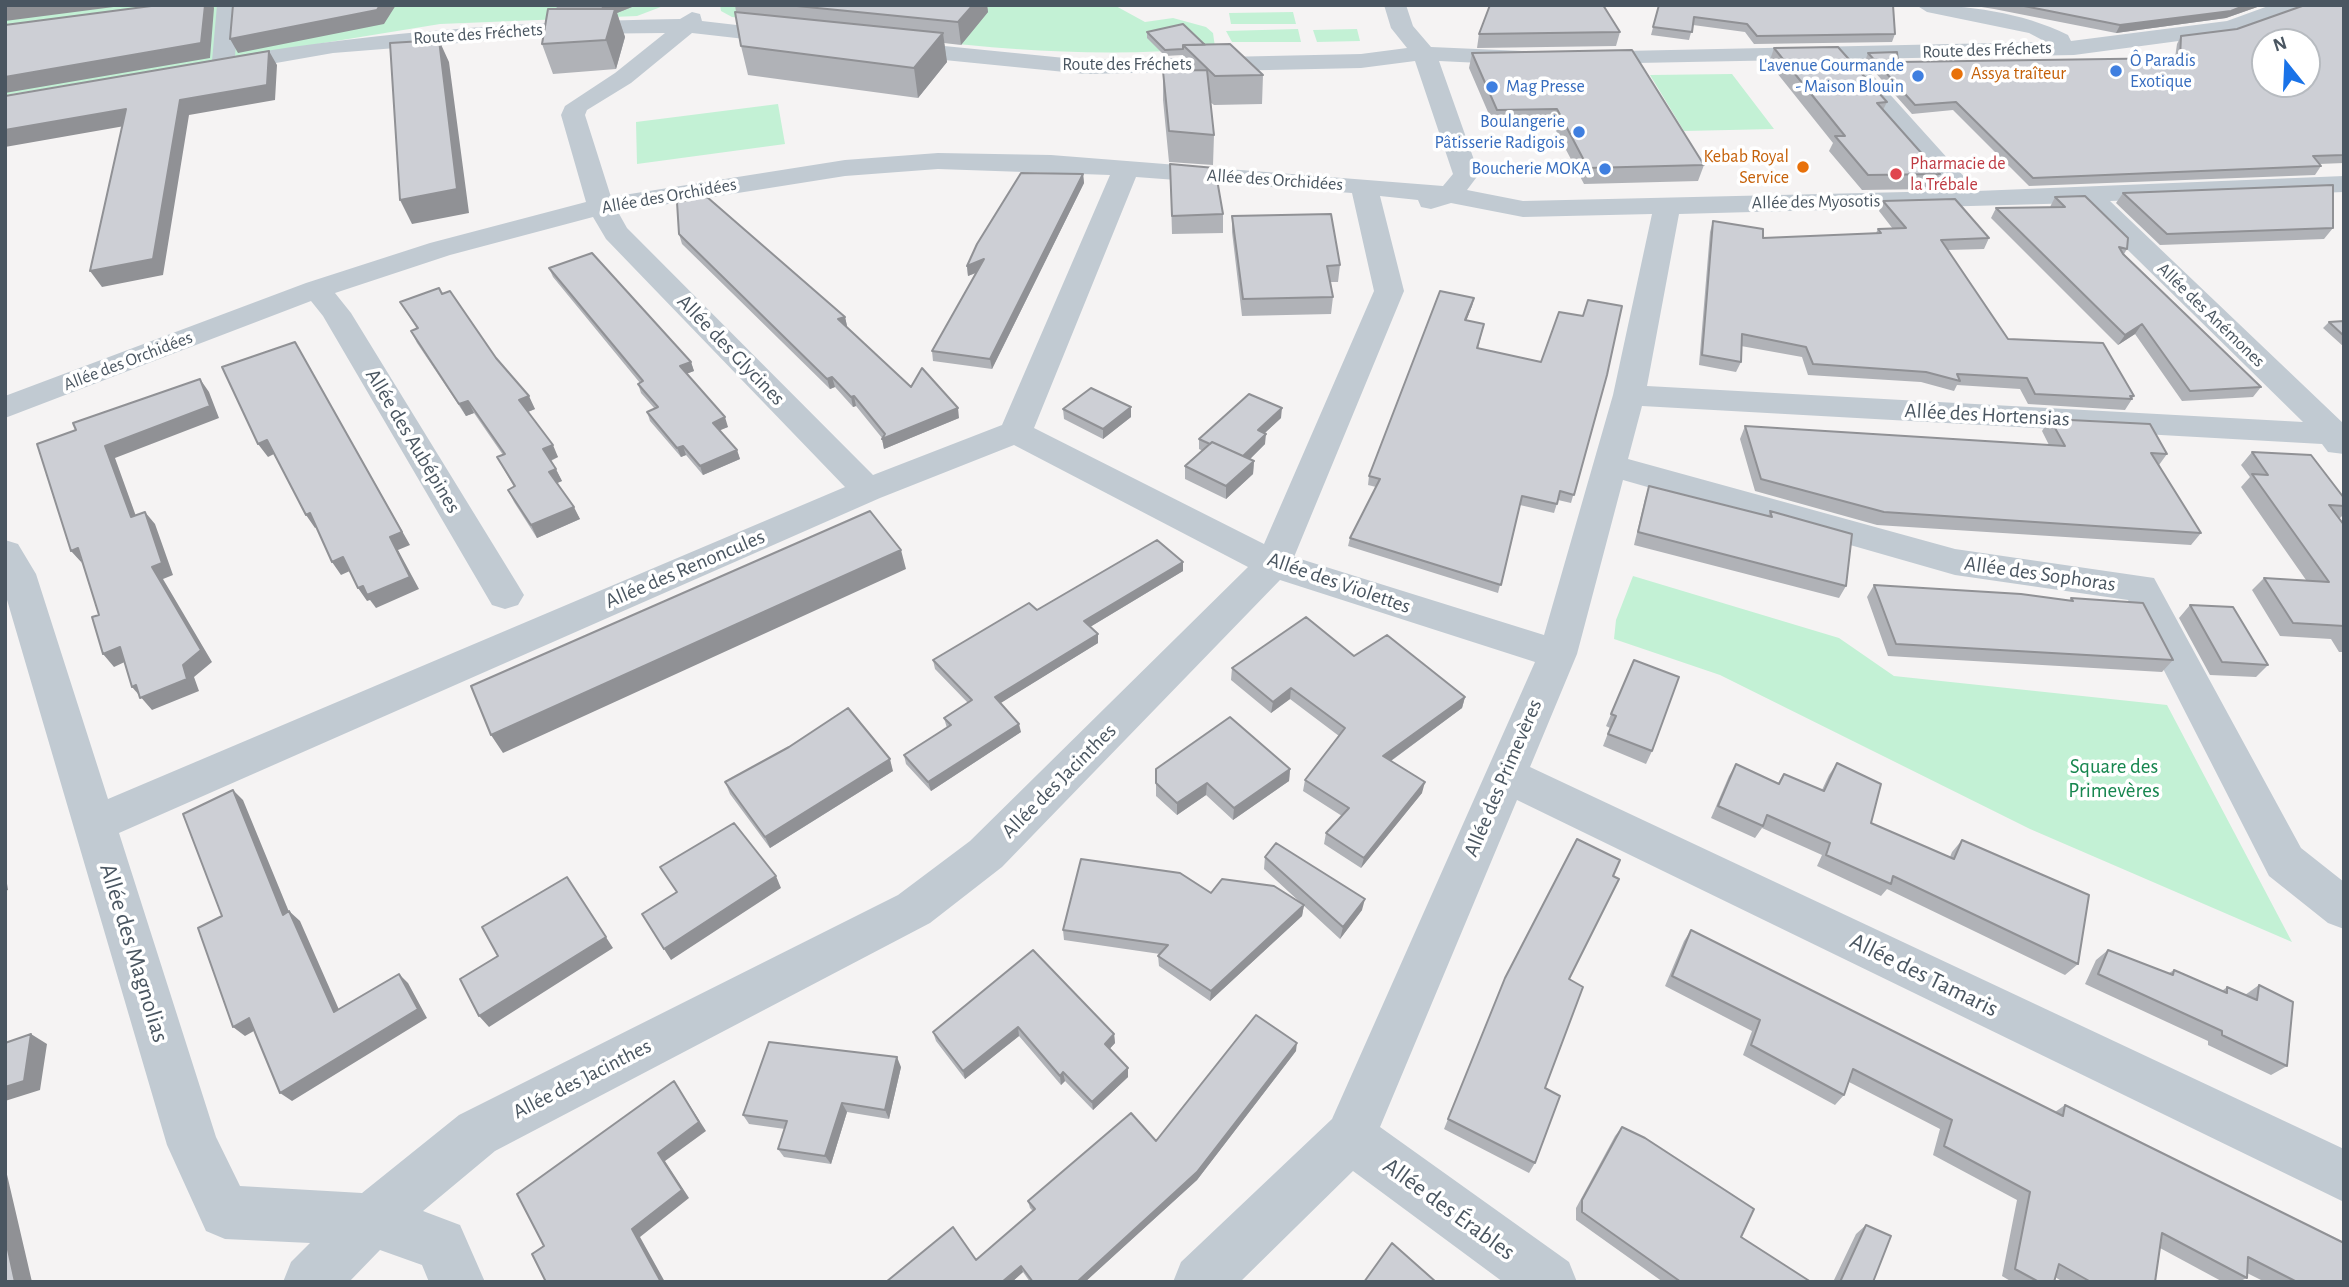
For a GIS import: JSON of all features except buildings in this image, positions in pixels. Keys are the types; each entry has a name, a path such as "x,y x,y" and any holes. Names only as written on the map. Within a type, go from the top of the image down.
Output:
{"street":[{"path":"223,65 228,5"},
{"name":"Allée des Glycines","path":"701,5 687,26 623,78 577,106 573,115 592,184 604,214 616,233 868,490"},
{"path":"1395,5 1402,28 1424,52 1466,174 1450,195"},
{"path":"1927,5 2036,28 2074,48"},
{"name":"Route des Fréchets","path":"870,46 1086,67 1361,61 1424,52 1476,58 1842,54 2074,48 2231,27 2292,5"},
{"path":"2188,9 2231,27"},
{"name":"Route des Fréchets","path":"197,69 333,46 572,27 687,26 817,40"},
{"path":"1424,52 1430,27"},
{"path":"1842,54 1970,199"},
{"name":"Allée des Orchidées","path":"5,408 316,289 440,249 603,206 845,168 938,160 1051,163 1126,169 1368,204 1450,195"},
{"path":"1016,432 1126,169"},
{"name":"Allée des Myosotis","path":"1667,205 1970,199 2344,184"},
{"path":"1368,204 1450,195 1523,209 1667,205"},
{"name":"Allée des Anémones","path":"2088,195 2341,440"},
{"name":"Allée des Jacinthes","path":"311,1282 371,1220 477,1133 914,909 986,854 1273,564 1389,291 1368,204"},
{"name":"Allée des Primevères","path":"1201,1282 1350,1137 1504,774 1558,654 1629,395 1667,205"},
{"name":"Allée des Aubépines","path":"316,289 336,313 505,595"},
{"name":"Allée des Hortensias","path":"1629,395 2341,440"},
{"name":"Allée des Renoncules","path":"95,824 868,490 1016,432"},
{"name":"Allée des Violettes","path":"1016,432 1273,564 1558,654"},
{"name":"Allée des Sophoras","path":"1609,466 1955,562 2141,588 2285,862 2344,909"},
{"name":"Allée des Magnolias","path":"5,553 18,574 193,1145 225,1212 371,1220"},
{"name":"Allée des Tamaris","path":"1504,774 2344,1176"},
{"name":"Allée des Érables","path":"1350,1137 1549,1282"},
{"path":"371,1220 441,1244 457,1282"}],"green space":[{"path":"5,5 666,5 637,16 440,24 5,95"},
{"path":"720,5 1114,5 1145,22 1173,18 1206,27 1213,33 1215,47 1155,52 1094,52 974,46 732,17 721,11"},
{"path":"1293,12 1296,24 1231,24 1229,13"},
{"path":"1298,29 1301,42 1232,42 1226,31"},
{"path":"1357,29 1360,41 1317,42 1313,30"},
{"path":"1732,74 1774,129 1684,131 1650,75"},
{"path":"778,104 785,144 637,164 636,122"},
{"name":"Square des Primevères","path":"1633,576 1839,638 1894,676 2167,705 2292,942 2030,829 1720,675 1614,639 1616,620"}],"place":[{"name":"Ô Paradis Exotique","path":"2116,71"},
{"name":"Assya traîteur","path":"1957,74"},
{"name":"L'avenue Gourmande - Maison Blouin","path":"1918,76"},
{"name":"Mag Presse","path":"1492,87"},
{"name":"Boulangerie Pâtisserie Radigois","path":"1579,132"},
{"name":"Kebab Royal Service","path":"1803,167"},
{"name":"Boucherie MOKA","path":"1605,169"},
{"name":"Pharmacie de la Trébale","path":"1896,174"}]}
